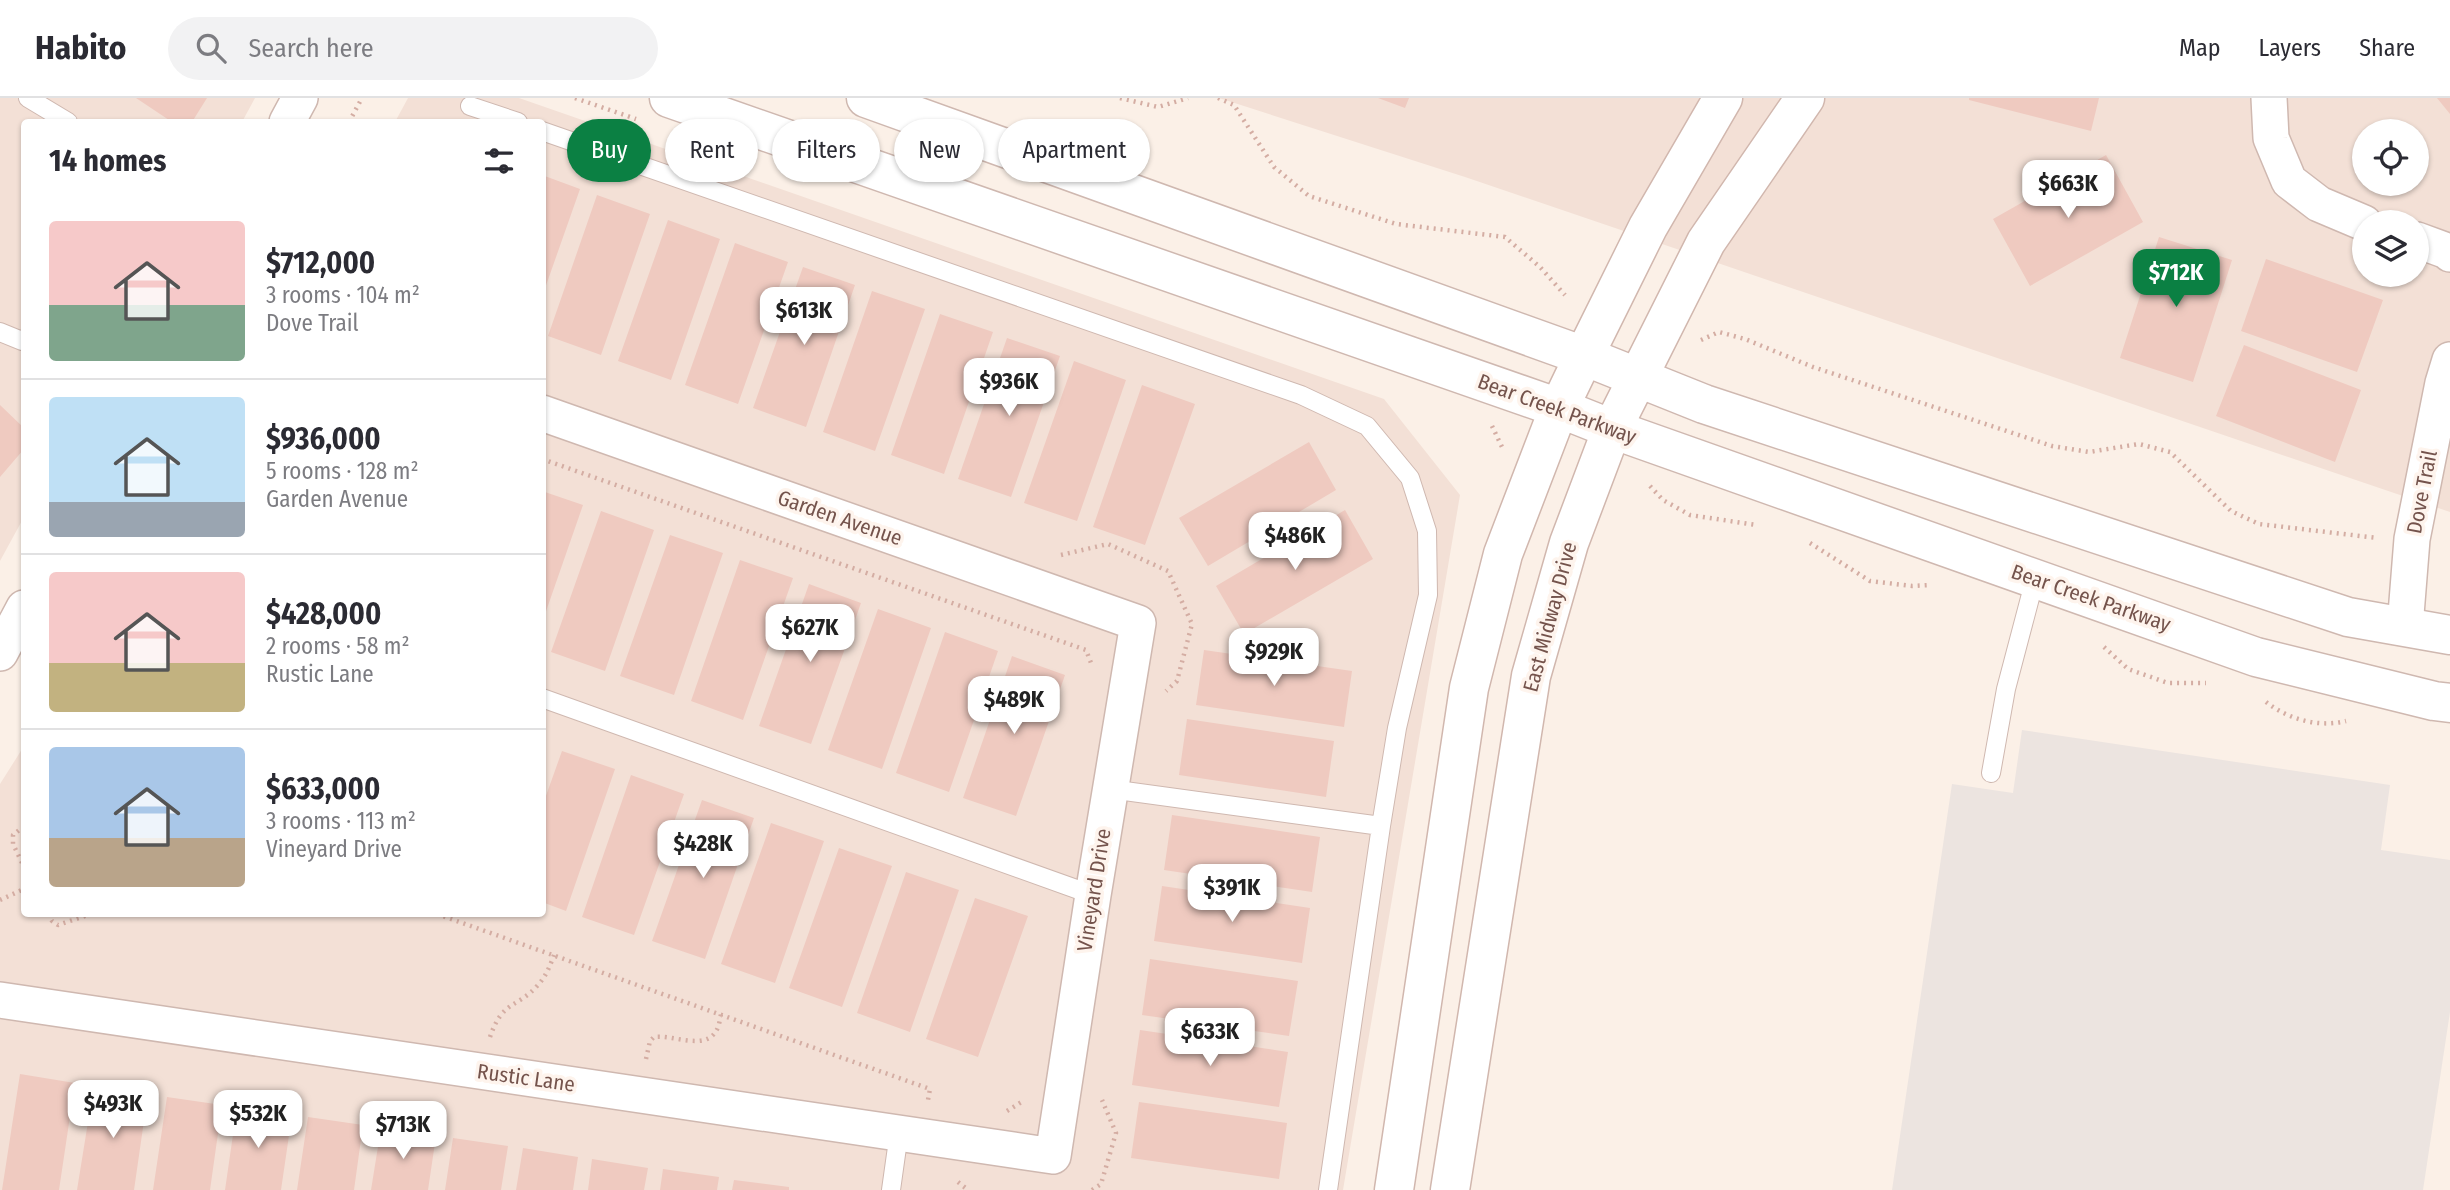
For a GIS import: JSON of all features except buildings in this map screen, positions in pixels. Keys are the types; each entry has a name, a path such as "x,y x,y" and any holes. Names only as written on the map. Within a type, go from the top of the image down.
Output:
{"street":[{"path":"289,119 300,98"},
{"path":"866,98 1584,356 1636,379 1717,409 2348,617 2450,635"},
{"path":"1394,1190 1469,688 1503,554 1559,408 1584,356 1648,226 1723,98"},
{"name":"East Midway Drive","path":"1450,1190 1531,676 1569,543 1612,429 1706,242 1805,98"},
{"path":"2269,98 2272,138 2289,181 2319,204 2352,218"},
{"name":"Bear Creek Parkway","path":"655,109 1559,408 2256,657 2434,701 2450,702"},
{"path":"2429,244 2450,254"},
{"name":"Dove Trail","path":"2404,627 2412,539 2450,360"},
{"name":"Garden Avenue","path":"546,418 1138,624"},
{"path":"0,653 21,614"},
{"name":"Vineyard Drive","path":"1053,1156 1138,624"},
{"name":"Rustic Lane","path":"1,1004 1053,1156"}],"lane":[{"path":"28,98 63,119"},
{"path":"470,106 509,119"},
{"path":"546,132 1301,395 1367,426 1410,478 1427,531 1428,595 1397,728 1328,1190"},
{"path":"0,332 21,341"},
{"path":"1991,773 2006,689 2035,579"},
{"path":"546,699 1093,895"},
{"path":"1111,789 1381,826"},
{"path":"891,1190 900,1133"}],"path":[{"path":"351,119 362,98"},
{"path":"575,98 655,109"},
{"path":"1120,98 1158,107 1188,98"},
{"path":"1218,98 1234,105 1273,167 1309,196 1396,224 1505,237 1540,267 1565,295"},
{"path":"1691,345 1719,332 1745,339 1813,367 2052,446 2089,452 2140,444 2169,452 2231,511 2259,524 2382,539"},
{"path":"1488,419 1502,446 1499,459"},
{"path":"546,460 1086,650 1091,661 1089,674"},
{"path":"1060,556 1108,544 1168,570 1192,624 1177,681 1158,699"},
{"path":"21,828 13,835 13,844 21,861"},
{"path":"0,900 21,890"},
{"path":"50,917 58,925 82,917"},
{"path":"446,917 930,1089 928,1103"},
{"path":"490,1038 502,1011 538,986 554,955"},
{"path":"633,1059 646,1061 650,1041 654,1037 701,1041 710,1038 717,1031 721,1014"},
{"path":"476,1036 503,1040"},
{"path":"1002,1114 1023,1101 1025,1087"},
{"path":"1092,1190 1101,1184 1116,1133 1099,1095"}],"shaded area":[{"path":"0,98 255,98 244,119 21,119 21,522 0,561"},
{"path":"408,98 519,98 579,119 567,119 567,182 651,182 651,144 665,149 665,182 758,181 1384,399 1460,495 1343,1190 0,1190 0,784 21,751 21,917 546,917 546,119 397,119"},
{"path":"1219,98 2450,98 2450,512 1465,177"},
{"path":"2022,730 2390,785 2381,850 2450,860 2450,1012 2423,1190 1892,1190 1952,784 2013,793"}]}
